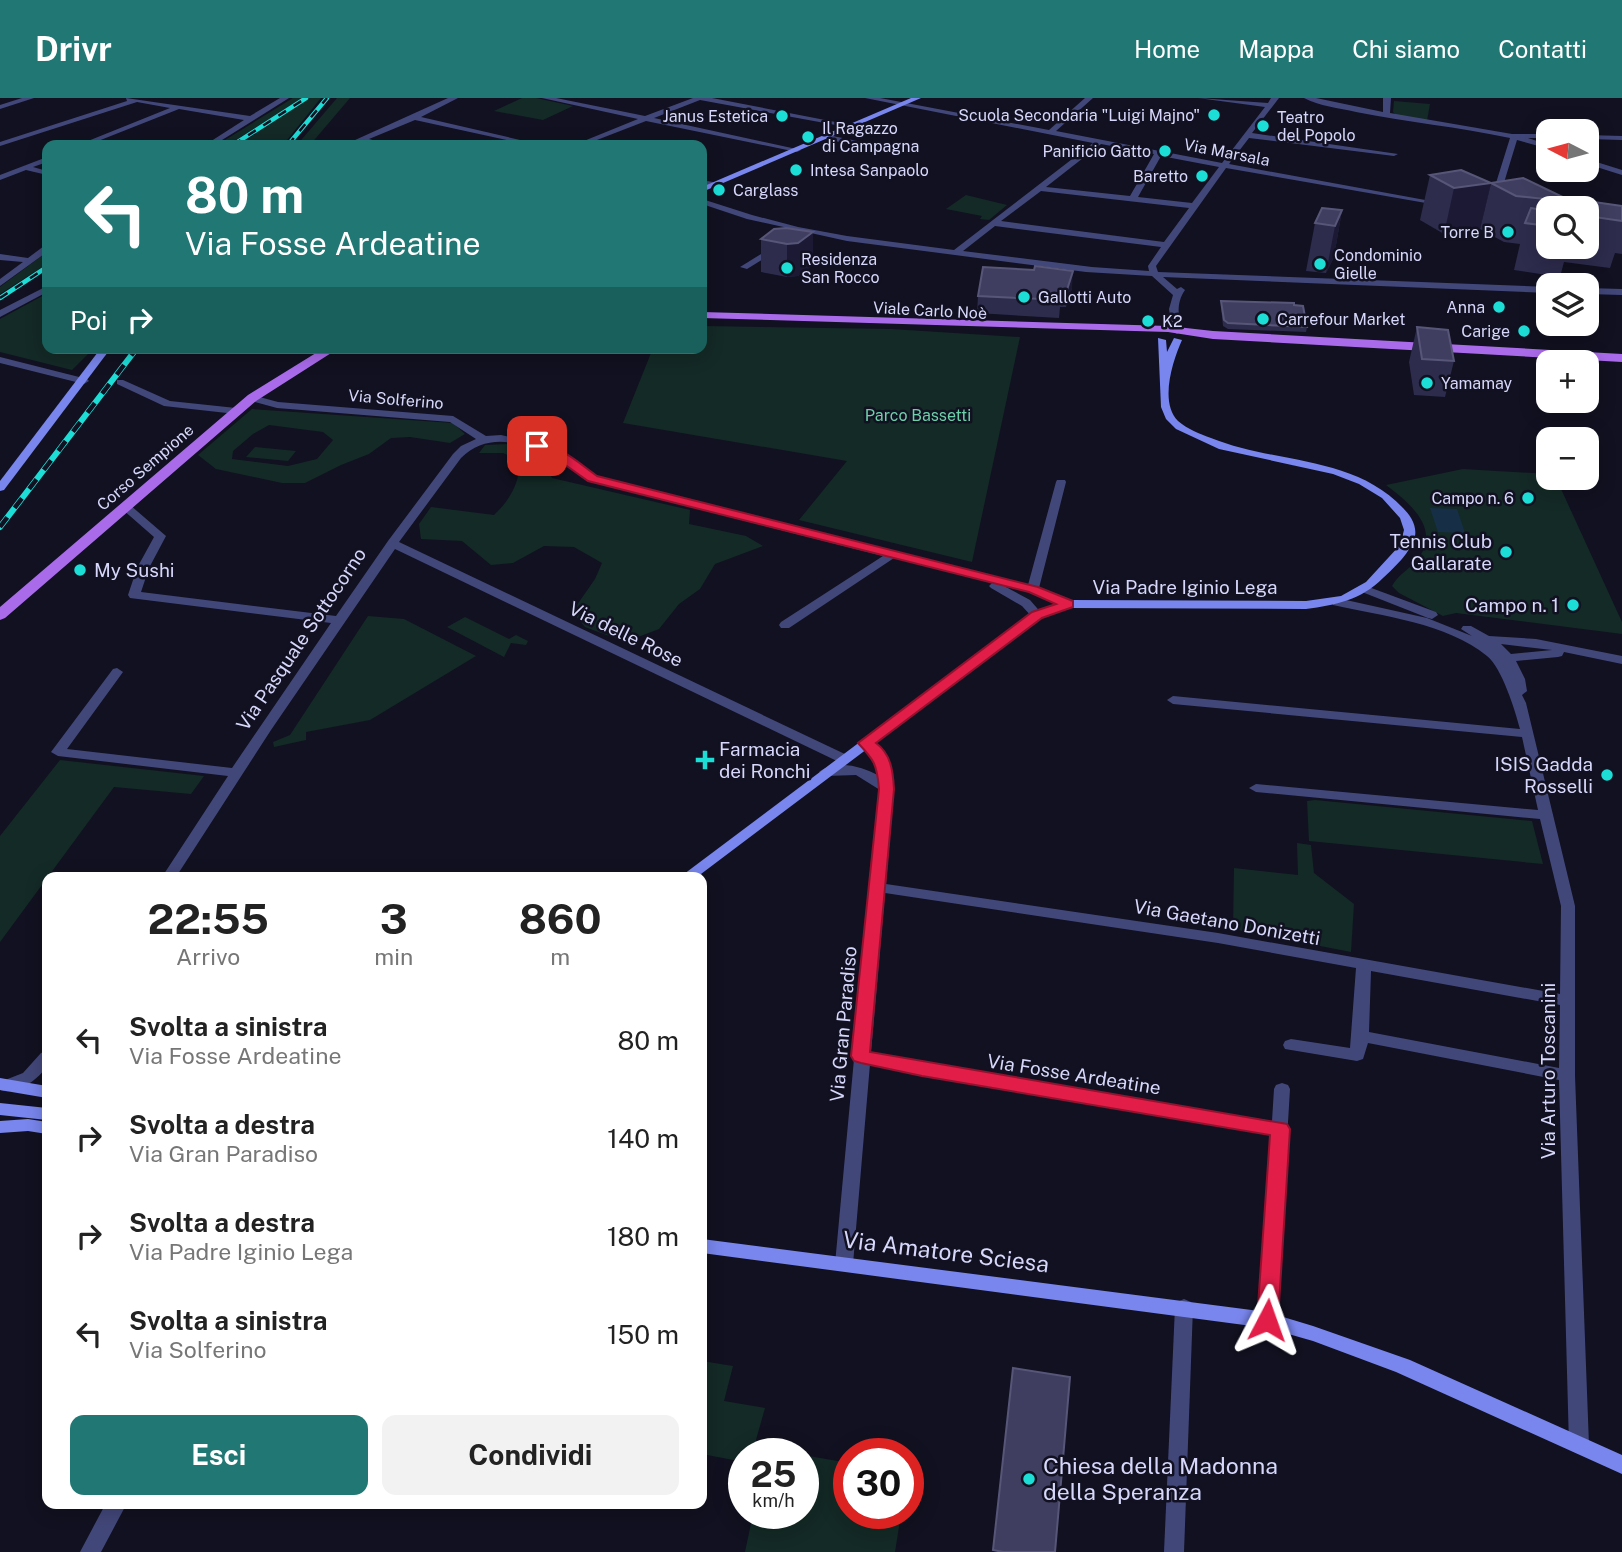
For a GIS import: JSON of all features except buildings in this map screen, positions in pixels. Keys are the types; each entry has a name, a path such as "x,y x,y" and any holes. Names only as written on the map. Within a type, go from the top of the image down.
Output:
{"main road":[{"name":"Viale Carlo Noè","path":"707,314 959,321 1622,358"},
{"name":"Viale Carlo Noè","path":"707,320 1159,334"},
{"name":"Viale Carlo Noè","path":"1178,335 1622,364"},
{"name":"Corso Sempione","path":"0,615 252,398 320,355"}],"street":[{"path":"0,107 30,98"},
{"path":"120,98 252,119"},
{"path":"217,140 285,98"},
{"path":"361,140 454,98"},
{"path":"546,98 797,150"},
{"path":"591,140 700,98 852,127"},
{"name":"Via Marsala","path":"869,98 1224,166 1454,205"},
{"path":"707,188 917,98"},
{"path":"1050,133 1088,98"},
{"path":"1202,98 1273,102"},
{"path":"1308,98 1386,116 1536,138"},
{"path":"1386,116 1387,98"},
{"path":"0,144 137,100"},
{"path":"1177,294 1155,275 1153,266 1194,206 1273,102"},
{"path":"95,140 180,107"},
{"path":"414,118 515,140"},
{"path":"1248,135 1394,153"},
{"path":"1492,209 1514,136"},
{"path":"828,137 869,146"},
{"path":"1600,137 1622,138"},
{"path":"1532,138 1536,140"},
{"path":"956,252 1099,142"},
{"path":"1133,198 1159,153"},
{"path":"0,178 42,161"},
{"path":"1600,165 1622,173"},
{"path":"25,168 42,172"},
{"path":"707,183 715,185"},
{"path":"1038,188 1194,206"},
{"path":"707,203 757,220 805,230 1127,276 1168,275 1536,289"},
{"path":"994,223 1167,245"},
{"path":"794,237 805,230"},
{"path":"744,267 783,244"},
{"path":"0,283 42,251"},
{"path":"0,257 27,260"},
{"path":"1157,261 1180,287 1173,315 1178,335"},
{"path":"1599,291 1622,292"},
{"path":"0,314 42,292"},
{"path":"1159,334 1173,315"},
{"name":"Via Padre Iginio Lega","path":"694,872 1037,615 1068,604 1306,605 1337,602 1366,590 1389,566 1409,539 1408,520 1398,506 1356,479 1227,449 1188,432 1172,420 1167,410 1166,367 1159,334"},
{"name":"Via Padre Iginio Lega","path":"1166,367 1178,335"},
{"path":"0,488 102,354"},
{"path":"0,360 83,381"},
{"path":"120,382 168,404 236,411"},
{"name":"Via Solferino","path":"252,398 277,405 453,419 484,439 501,438 537,446 561,457 593,479 962,571 1033,590 1068,604"},
{"name":"Via Pasquale Sottocorno","path":"172,872 392,542 457,456 465,448 484,439"},
{"path":"1033,590 1061,482"},
{"path":"126,507 160,536 139,576 134,596 339,620"},
{"name":"Via delle Rose","path":"392,542 844,759"},
{"path":"785,625 893,554"},
{"name":"Via Solferino","path":"962,571 1004,590 1026,603 1037,615"},
{"path":"1366,590 1490,639 1622,660"},
{"path":"1337,602 1423,621 1469,639 1501,656 1584,652"},
{"path":"1490,639 1501,656"},
{"path":"1501,656 1515,641"},
{"name":"Via Arturo Toscanini","path":"1501,656 1520,703 1568,906 1567,1076 1579,1445"},
{"path":"117,672 58,752 237,773"},
{"path":"1173,700 1527,734"},
{"name":"Via Gran Paradiso","path":"844,1264 887,789 885,769 877,751 866,743"},
{"path":"826,772 847,769 864,771 887,789"},
{"path":"1256,788 1548,815"},
{"name":"Via Gaetano Donizetti","path":"877,887 1218,938 1569,1001"},
{"path":"1291,1045 1357,1055 1361,1036 1364,965"},
{"path":"1361,1036 1567,1076"},
{"name":"Via Fosse Ardeatine","path":"861,1056 936,1072 1280,1129"},
{"path":"2,1088 29,1077 42,1063"},
{"path":"2,1088 42,1092"},
{"path":"2,1088 42,1099"},
{"path":"1267,1320 1282,1089"},
{"path":"0,1108 42,1113"},
{"path":"0,1127 28,1125 42,1127"},
{"name":"Via Amatore Sciesa","path":"707,1247 1184,1307 1267,1320 1329,1336 1394,1361 1622,1465"},
{"path":"1174,1552 1184,1307"},
{"path":"90,1552 114,1509"}],"green space":[{"path":"293,98 302,98 236,140 225,140"},
{"path":"309,98 321,98 287,140 246,140"},
{"path":"337,98 350,98 314,140 301,140"},
{"path":"522,98 536,98 573,106 543,120 494,111"},
{"path":"1394,101 1430,104 1427,121 1396,115 1393,112"},
{"path":"966,195 1007,205 989,220 980,219 982,216 946,209"},
{"path":"42,256 42,267 0,294 0,287"},
{"path":"42,296 42,354 88,354 72,370 0,352 0,319"},
{"name":"Parco Bassetti","path":"707,326 891,329 1020,337 972,562 799,520 847,461 623,423 651,354 707,354"},
{"path":"252,409 453,423 465,434 450,443 410,437 391,438 369,454 305,483 282,483 216,469 198,455","holes":["269,425 323,432 333,440 317,459 288,466 232,459 233,451"]},
{"path":"513,444 543,458 552,478 690,510 689,524 746,536 763,546 715,564 700,589 679,604 659,629 625,642 585,627 572,612 595,579 602,563 574,547 544,546 513,563 491,565 462,541 421,539 419,524 431,507 494,515 499,510 516,483 519,460 503,453 479,453 485,445"},
{"path":"255,447 296,451 288,461 246,457"},
{"name":"Tennis Club Gallarate","path":"1463,469 1536,473 1536,490 1562,490 1622,622 1622,634 1456,613 1443,616 1399,593 1392,586 1423,551 1425,529 1413,509 1386,485"},
{"path":"368,616 404,619 476,656 370,720 306,732 306,740 274,747 273,742 290,735"},
{"path":"465,617 509,639 516,635 528,641 526,645 511,643 504,657 447,627"},
{"path":"60,760 204,776 191,794 114,787 51,872 42,872 42,885 0,942 0,836"},
{"path":"1307,801 1532,821 1543,864 1309,841"},
{"path":"1297,843 1311,845 1314,873 1354,904 1351,952 1233,929 1234,868 1298,875"},
{"path":"707,1362 733,1366 724,1401 765,1408 757,1438 728,1438 728,1459 707,1455"},
{"path":"819,1458 833,1460 833,1529 899,1529 895,1552 745,1552 750,1529 819,1529"}],"water":[{"path":"1430,508 1457,509 1465,533 1438,532"}],"railway":[{"path":"241,140 306,98"},
{"path":"292,140 327,98"},
{"path":"0,298 42,270"},
{"path":"0,527 132,354"}],"place":[{"name":"Scuola Secondaria \"Luigi Majno\"","path":"1214,115"},
{"name":"Janus Estetica","path":"782,116"},
{"name":"Teatro del Popolo","path":"1263,126"},
{"name":"Il Ragazzo di Campagna","path":"808,137"},
{"name":"Panificio Gatto","path":"1165,151"},
{"name":"Intesa Sanpaolo","path":"796,170"},
{"name":"Baretto","path":"1202,176"},
{"name":"Carglass","path":"719,190"},
{"name":"Torre B","path":"1508,232"},
{"name":"Condominio Gielle","path":"1320,264"},
{"name":"Residenza San Rocco","path":"787,268"},
{"name":"Gallotti Auto","path":"1024,297"},
{"name":"Anna","path":"1499,307"},
{"name":"Carrefour Market","path":"1263,319"},
{"name":"K2","path":"1148,321"},
{"name":"Carige","path":"1524,331"},
{"name":"Yamamay","path":"1427,383"},
{"name":"Campo n. 6","path":"1528,498"},
{"name":"Tennis Club Gallarate","path":"1506,552"},
{"name":"My Sushi","path":"80,570"},
{"name":"Campo n. 1","path":"1573,605"},
{"name":"Farmacia dei Ronchi","path":"705,760"},
{"name":"ISIS Gadda Rosselli","path":"1607,775"},
{"name":"Chiesa della Madonna della Speranza","path":"1029,1479"}],"route":[{"path":"537,446 561,457 593,479 1033,590 1068,604 1037,615 866,743 877,751 885,769 887,789 861,1056 922,1070 1280,1129 1267,1320"}]}
